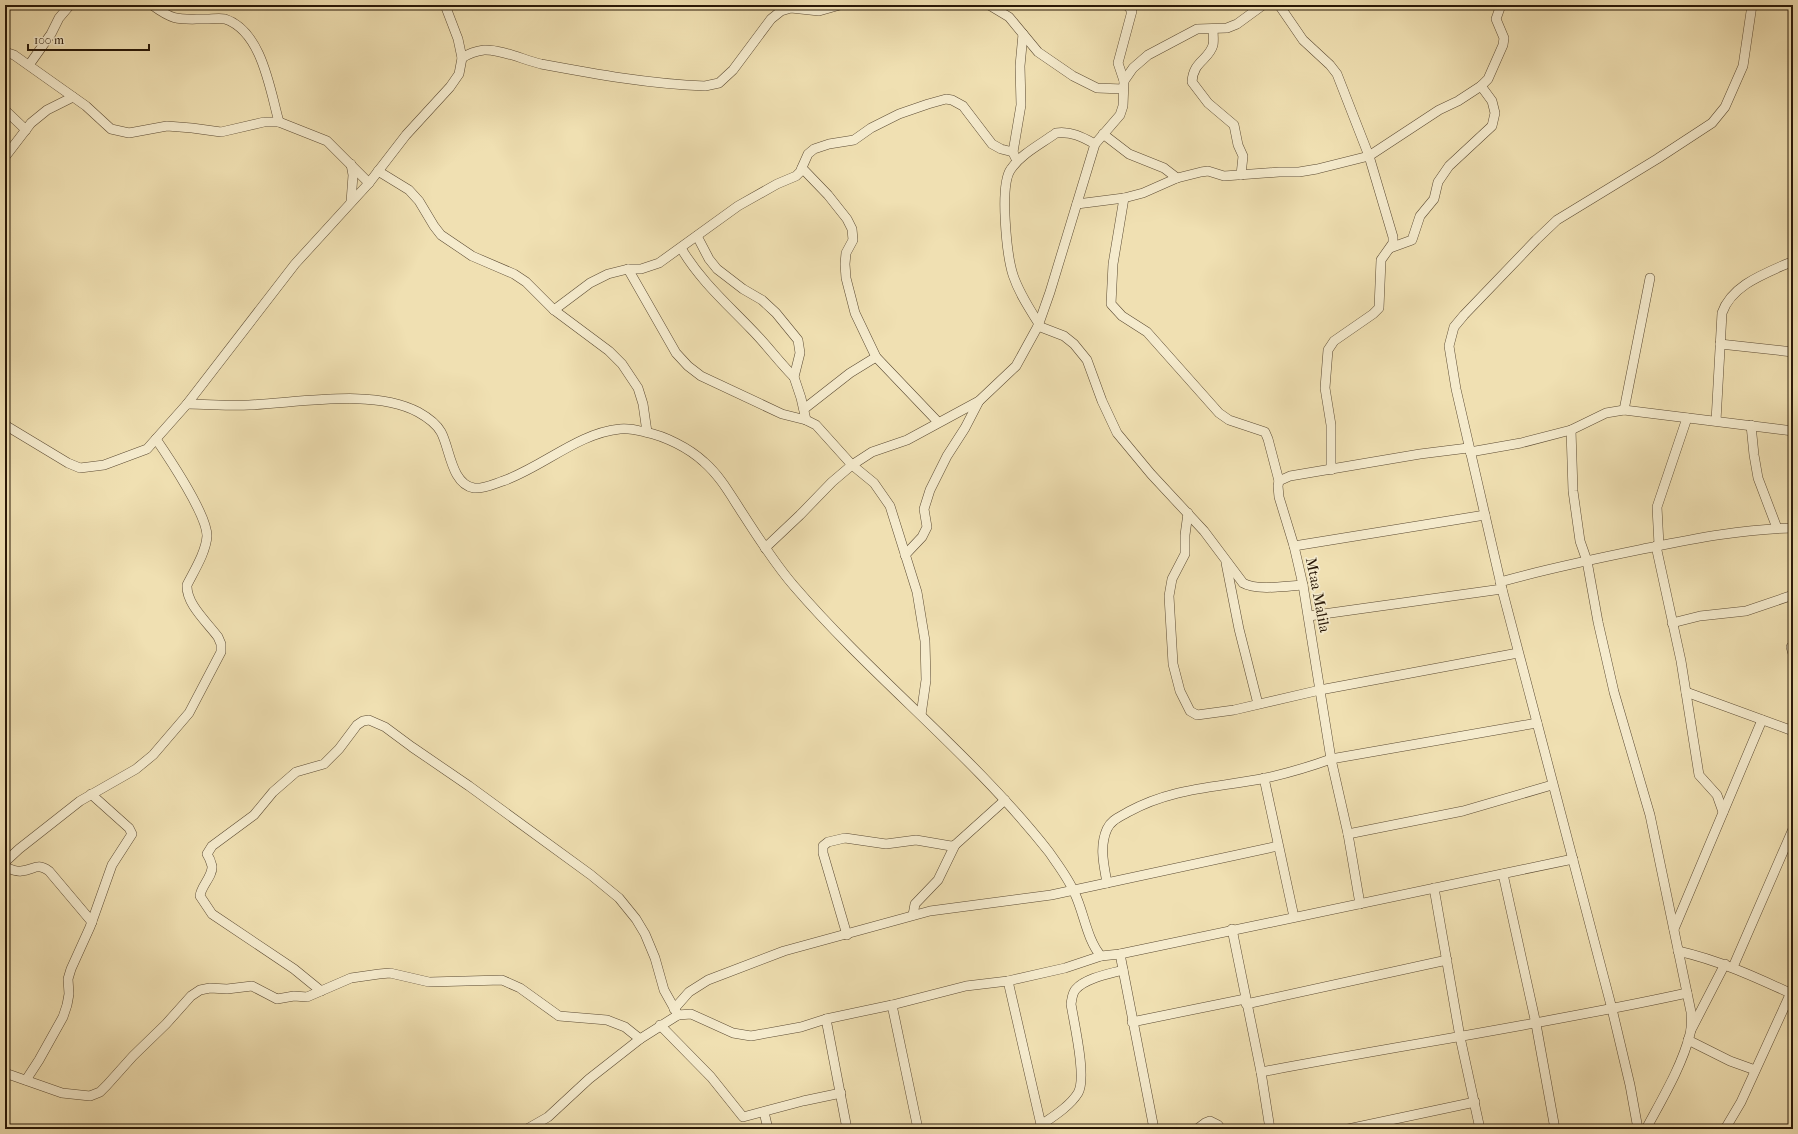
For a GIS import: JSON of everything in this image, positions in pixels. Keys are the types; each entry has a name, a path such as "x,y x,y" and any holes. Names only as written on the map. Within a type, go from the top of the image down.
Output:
{"street":[{"path":"29,65 51,34 59,18 70,5"},
{"path":"152,5 170,18 181,20 224,19 234,24 249,36 261,58 279,122"},
{"path":"5,425 68,463 80,468 104,464 147,449 187,404 296,264 369,183 406,135 450,87 459,74 462,58 458,38 445,5"},
{"path":"462,58 469,54 484,50 495,51 528,61 614,78 705,86 718,83 733,70 771,19 781,11 791,8 819,11 840,5"},
{"path":"989,5 1009,17 1038,52 1073,76 1097,88 1124,85"},
{"path":"765,548 832,482 852,465 872,452 907,440 979,401 1016,366 1038,325 1050,292 1096,144 1120,114 1123,106 1124,85 1118,63 1132,11 1127,5"},
{"path":"1124,85 1133,68 1148,54 1197,29 1227,28 1237,24 1263,5"},
{"path":"1279,5 1303,40 1330,65 1337,74 1369,156 1393,237 1393,243 1381,260 1379,308 1373,314 1334,341 1328,350 1325,388 1331,425 1331,470"},
{"path":"1077,204 1124,198 1144,193 1177,178 1201,172 1208,171 1224,176 1305,171 1369,156 1439,110 1458,101 1481,86 1492,72 1503,45 1504,38 1496,19 1501,5"},
{"path":"1638,1129 1630,1085 1612,1009 1501,585 1469,450 1456,389 1449,346 1454,327 1464,315 1557,220 1657,159 1712,123 1725,107 1743,66 1752,5"},
{"path":"1213,29 1214,44 1210,52 1192,73 1192,82 1208,103 1234,125 1238,145 1243,156 1241,175"},
{"path":"1017,162 1013,152 1021,105 1020,66 1023,34"},
{"path":"5,52 14,55 29,65 73,97 111,129 119,132 129,133 167,126 221,132 264,122 279,122 327,141 369,183"},
{"path":"1390,248 1412,240 1420,216 1434,199 1438,182 1449,166 1492,126 1495,113 1492,101 1481,86"},
{"path":"5,157 31,123 47,110 73,97"},
{"path":"554,310 590,283 608,274 628,269 640,269 659,263 697,236 720,217 777,184 796,176 802,168 808,154 814,149 829,144 854,140 871,128 900,114 946,99 952,100 963,106 992,144 1001,149 1013,152"},
{"path":"5,110 26,130"},
{"path":"1096,144 1076,134 1064,132 1056,133 1017,162 1009,170 1006,185 1004,217 1013,274 1022,298 1038,325 1064,336 1074,344 1087,360 1116,433 1150,474 1204,530 1247,585 1303,586"},
{"path":"1103,134 1129,154 1164,168 1177,178"},
{"path":"350,164 353,175 351,202"},
{"path":"802,168 828,194 848,219 852,229 853,240 846,253 846,278 855,313 876,357 938,422"},
{"path":"378,171 409,190 419,201 441,235 472,256 514,274 526,282 554,310 609,352 622,364 638,388 643,404 647,432"},
{"name":"Mtaa Malila","path":"1124,198 1113,264 1111,304 1122,316 1147,332 1219,413 1229,420 1264,432 1268,439 1279,481 1279,497 1294,546 1303,586 1331,759 1348,834 1360,904"},
{"path":"697,236 709,259 717,269 743,289 762,300 776,313 798,340 800,353 794,377"},
{"path":"681,248 688,261 714,292 752,330 794,377 806,420"},
{"path":"1716,421 1722,313 1725,303 1734,293 1755,278 1793,261"},
{"path":"628,269 676,353 688,366 701,376 782,414 806,420 816,425 852,465 874,483 890,506 917,592 925,641 926,680 921,715"},
{"path":"1624,410 1650,278"},
{"path":"1720,344 1793,352"},
{"path":"804,409 850,373 876,357"},
{"path":"187,404 248,405 307,400 362,399 390,401 414,410 430,419 441,432 456,474 464,483 473,488 488,487 520,475 584,440 602,432 623,428 647,432 666,439 694,453 707,464 724,484 765,548 798,591 860,656 1005,800 1050,854 1074,890 1091,940 1100,956"},
{"path":"905,554 922,537 927,527 924,509 930,490 947,456 965,428 979,401"},
{"path":"1279,481 1290,476 1420,454 1469,450 1521,443 1571,430 1606,413 1624,410 1793,431"},
{"path":"1687,418 1657,507 1657,546 1686,692 1699,775 1717,795 1723,812"},
{"path":"1751,425 1758,478 1777,528"},
{"path":"1571,430 1577,525 1587,561 1598,622 1614,692 1650,814 1691,1012 1689,1036"},
{"path":"5,862 19,849 80,801 136,769 153,755 189,713 221,652 221,644 218,637 190,599 187,591 187,585 207,537 205,523 172,462 156,439"},
{"path":"1188,512 1185,535 1185,554 1172,579 1169,596 1174,664 1180,691 1190,711 1197,715 1234,710 1320,690 1518,653"},
{"path":"1294,546 1485,514"},
{"path":"1308,616 1501,585 1587,561 1722,533 1793,528"},
{"path":"1226,560 1239,629 1258,704"},
{"path":"1672,623 1700,616 1746,611 1793,595"},
{"path":"1793,644 1793,654"},
{"path":"1686,692 1793,731"},
{"path":"321,991 294,969 212,914 200,896 211,871 212,866 208,854 212,846 254,815 273,792 296,772 324,764 339,749 357,725 363,721 369,720 386,727 412,748 469,786 591,875 619,898 636,919 645,934 655,958 664,990 676,1012"},
{"path":"1674,929 1762,720"},
{"path":"1107,883 1103,860 1103,844 1107,828 1114,820 1143,803 1174,793 1264,778 1298,770 1331,759 1537,723"},
{"path":"1264,778 1294,917"},
{"path":"1348,834 1463,810 1552,784"},
{"path":"26,1080 39,1060 67,1005 69,994 68,979 92,922 112,865 132,834 130,828 91,794"},
{"path":"913,915 915,904 938,880 955,845 1005,800"},
{"path":"1646,1129 1671,1082 1689,1036 1729,966 1793,829"},
{"path":"847,935 823,852 823,846 828,842 845,838 886,844 916,840 951,846 955,845"},
{"path":"527,1129 548,1117 589,1079 676,1012 689,992 708,980 784,951 847,935 930,911 1051,896 1278,846"},
{"path":"676,1012 691,1014 733,1033 751,1036 801,1027 826,1019 892,1005 966,986 1008,981 1065,968 1100,956 1120,954 1232,929 1360,904 1573,859"},
{"path":"5,867 18,872 32,867 44,867 92,922"},
{"path":"1503,874 1536,1024 1555,1129"},
{"path":"1434,888 1460,1037 1480,1129"},
{"path":"1232,929 1261,1072 1270,1129"},
{"path":"1678,952 1701,956 1791,990 1741,1102 1725,1129"},
{"path":"1120,954 1154,1129"},
{"path":"1132,1022 1246,1002 1447,960"},
{"path":"1008,981 1041,1127 1074,1099 1079,1091 1080,1066 1071,1004 1072,996 1076,989 1088,982 1123,970"},
{"path":"5,1073 62,1094 90,1096 100,1092 191,996 200,990 210,988 227,989 252,986 277,999 294,996 307,997 351,978 390,973 429,982 502,980 520,988 559,1016 607,1020 625,1027 640,1039"},
{"path":"1261,1072 1355,1054 1536,1024 1687,993"},
{"path":"892,1005 918,1129"},
{"path":"826,1019 847,1129"},
{"path":"660,1025 711,1077 743,1117 803,1100 841,1093"},
{"path":"1689,1036 1730,1060 1755,1070"},
{"path":"1348,1129 1475,1102"},
{"path":"764,1112 768,1129"},
{"path":"1198,1129 1205,1122 1210,1121 1218,1125 1221,1129"}]}
